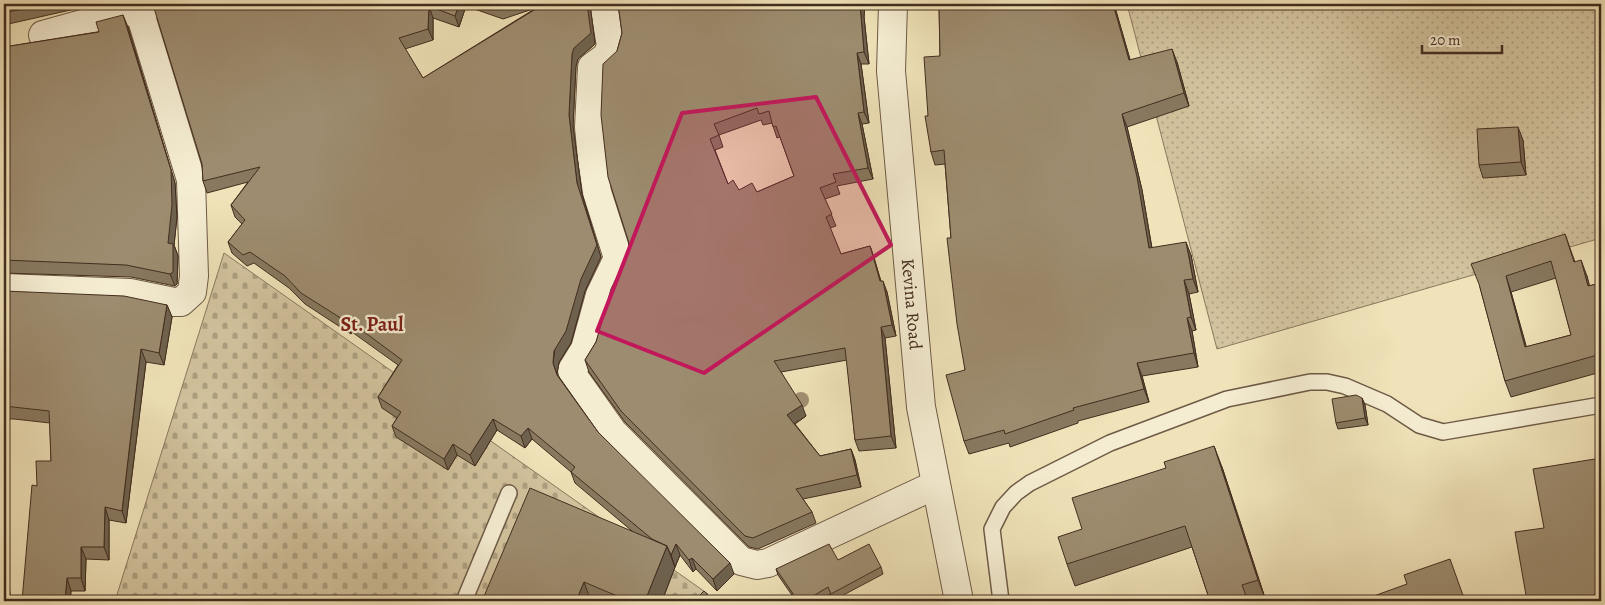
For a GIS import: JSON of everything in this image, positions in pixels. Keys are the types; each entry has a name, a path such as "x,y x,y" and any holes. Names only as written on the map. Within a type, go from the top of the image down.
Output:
{"street":[{"path":"604,4 611,46 607,56 592,67 589,126 597,192 618,258 600,295 585,349 572,370 588,398 624,446 741,560 748,564 757,566 768,563 935,485"},
{"name":"Kevina Road","path":"893,4 891,71 921,407 959,601"},
{"path":"4,288 130,293 174,302 181,302 192,292 194,276 191,180 147,7 43,35"}],"lane":[{"path":"1001,601 992,529 1003,507 1016,493 1030,483 1110,443 1227,399 1310,382 1327,382 1388,404 1419,425 1444,432 1601,406"},
{"path":"464,601 509,493"}],"highlighted area":[{"path":"816,97 891,245 704,373 597,331 682,113"}],"green space":[{"path":"1127,4 1601,4 1601,238 1217,349"},
{"path":"224,253 708,594 702,601 115,601"}],"building":[{"path":"4,4 44,4 4,13"},
{"path":"160,4 459,4 455,16 429,6 428,29 399,38 423,78 544,4 587,4 591,33 574,48 572,54 569,115 577,183 597,245 581,279 566,331 554,351 553,363 557,375 598,432 730,563 713,579 692,558 689,560 676,544 671,555 667,546 652,539 571,472 575,467 528,428 521,436 493,419 470,455 453,444 444,459 392,426 401,412 378,397 402,360 348,320 347,322 301,293 285,276 250,252 243,255 228,242 245,220 231,205 260,167 203,181 202,164 154,8"},
{"path":"488,4 511,4 499,7"},
{"path":"618,4 860,4 864,52 857,53 864,112 858,113 868,168 833,174 836,182 820,188 832,214 826,217 841,254 870,246 880,281 883,281 892,325 881,327 891,436 855,440 845,348 774,361 802,405 787,415 820,456 851,449 857,475 796,489 812,512 753,538 745,536 621,411 585,360 596,342 611,289 628,254 629,243 608,177 601,115 603,64 617,51 622,33","holes":["757,108 759,114 769,111 773,127 776,126 794,176 757,192 752,183 739,190 733,180 728,184 710,139 719,135 714,124"]},
{"path":"939,4 1113,4 1129,60 1172,49 1184,93 1122,114 1137,177 1149,248 1186,242 1193,279 1184,280 1191,317 1187,318 1194,353 1137,363 1144,389 1073,408 1074,410 1005,434 1004,430 964,441 946,375 965,370 957,324 947,238 951,238 944,150 931,152 925,116 928,116 924,57 940,56"},
{"path":"123,15 171,170 172,205 168,243 173,244 173,272 170,274 126,265 4,260 4,47 99,32 96,22"},
{"path":"1518,127 1521,162 1479,165 1477,129"},
{"path":"1565,234 1574,262 1581,260 1588,286 1601,283 1601,354 1505,381 1479,284 1471,264","holes":["1551,261 1571,335 1525,347 1506,276"]},
{"path":"4,291 124,296 167,305 159,353 141,349 122,511 105,507 104,547 81,547 81,578 67,578 65,601 22,601 32,485 37,486 36,461 51,461 49,411 4,406"},
{"path":"1356,395 1362,398 1365,418 1336,423 1332,399"},
{"path":"1214,446 1258,580 1242,585 1248,601 1210,601 1185,526 1067,564 1058,537 1082,529 1072,498 1166,468 1164,462"},
{"path":"1601,458 1601,601 1527,601 1515,532 1544,528 1533,469"},
{"path":"530,488 667,546 645,601 629,601 584,582 576,601 482,601"},
{"path":"829,544 838,560 869,544 881,567 831,594 828,587 805,601 798,601 776,569"},
{"path":"1450,559 1465,601 1360,601 1407,584 1404,575"},
{"path":"4,567 8,601 4,601"},
{"path":"704,591 714,601 694,601"}],"district":[{"name":"St. Paul","path":"372,324"}]}
